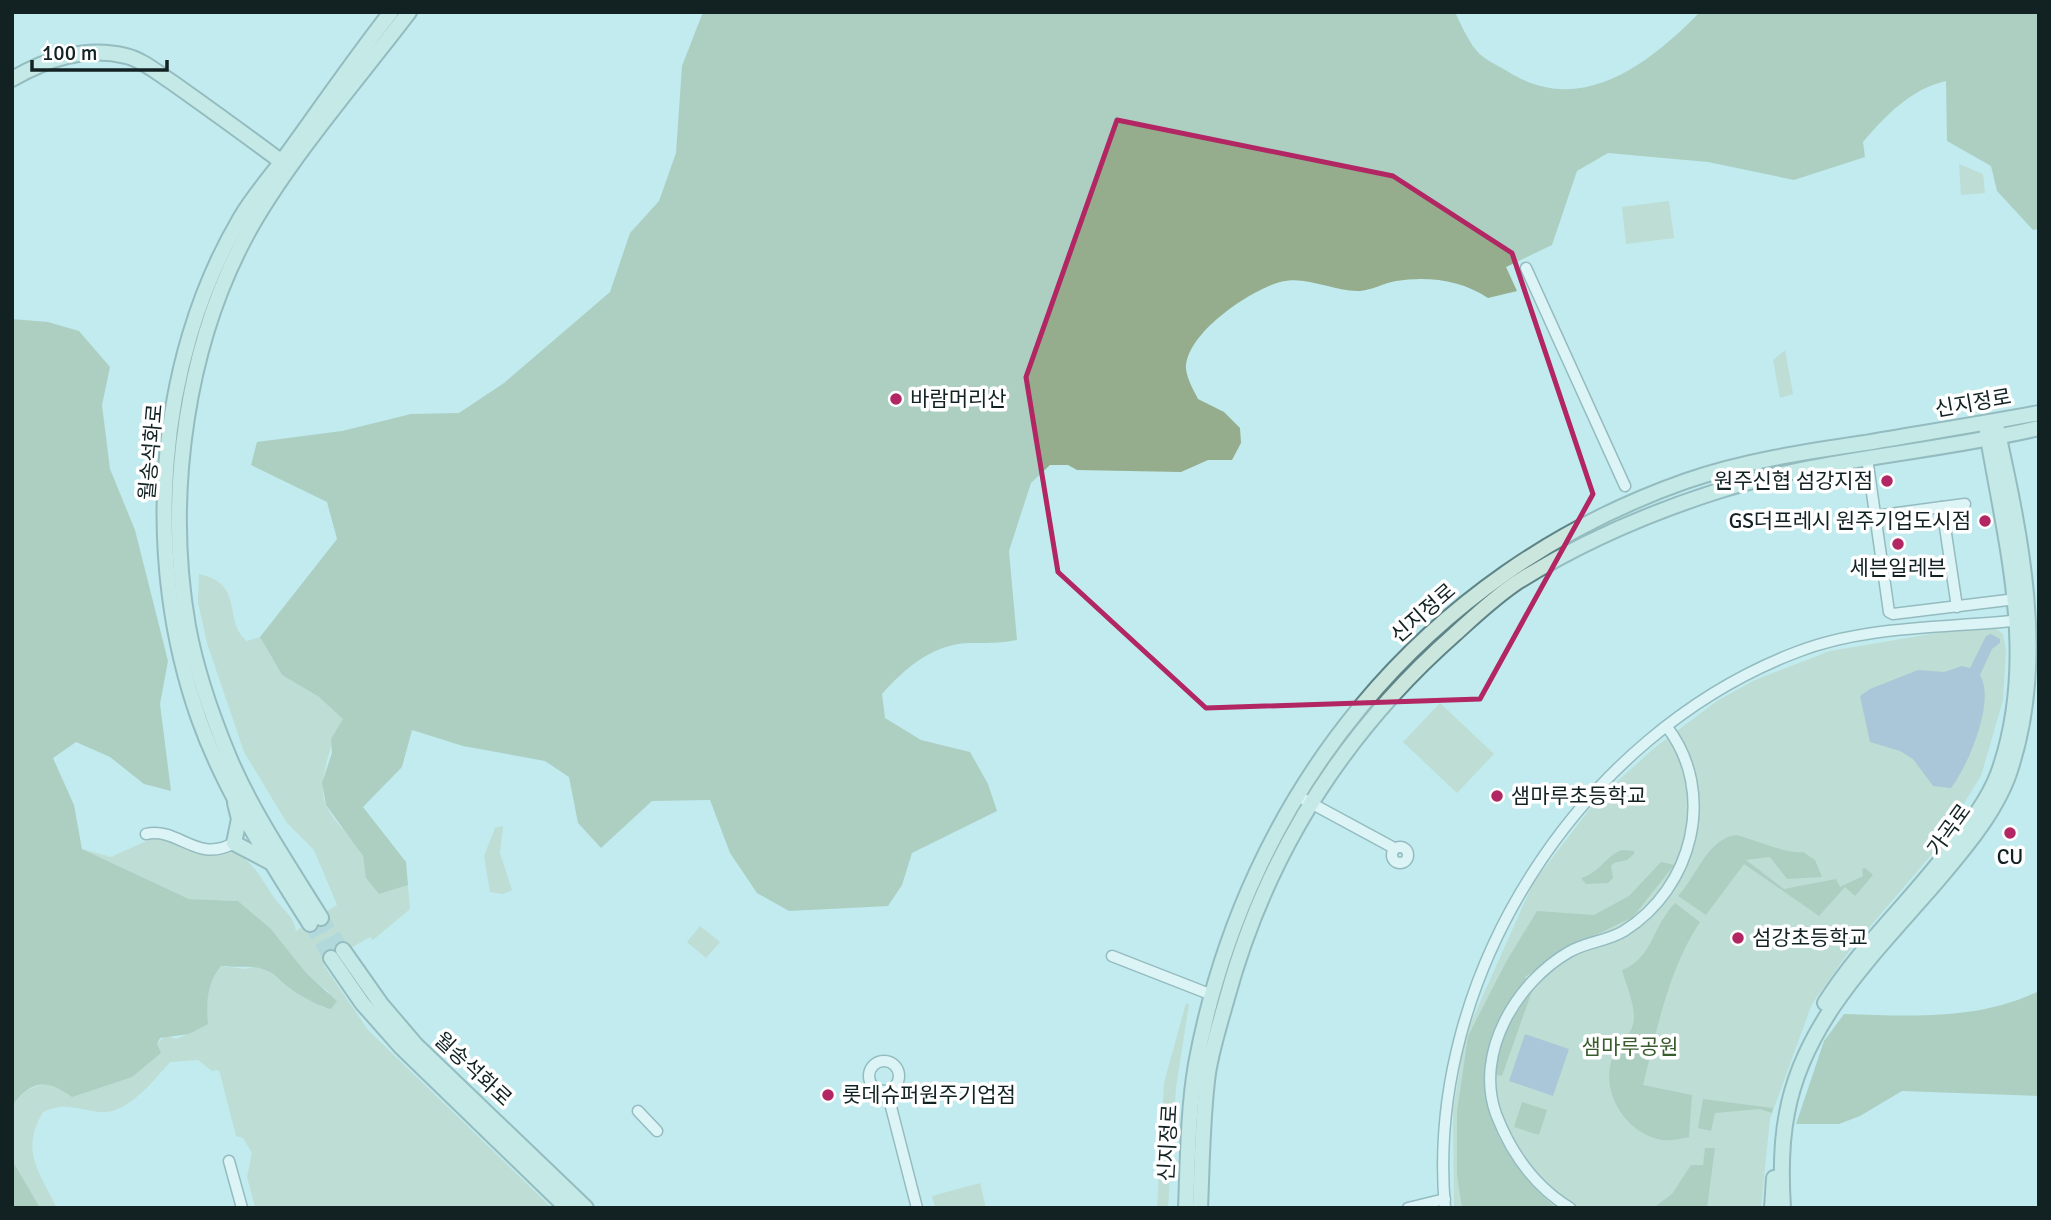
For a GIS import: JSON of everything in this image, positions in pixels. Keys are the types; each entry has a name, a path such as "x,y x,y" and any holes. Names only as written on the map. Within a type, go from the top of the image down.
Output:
{"street":[{"name":"월송석화로","path":"391,12 286,166 252,225 215,308 195,382 181,490 184,594 193,649 230,759 259,828 273,864 316,921 259,828 230,786 200,721 179,653 170,605 165,550 168,454 189,341 206,291 241,217 286,166 409,12"},
{"path":"12,79 38,64 68,55 101,52 129,56 187,93 286,166"},
{"path":"1526,268 1625,486"},
{"name":"신지정로","path":"1186,1208 1191,1100 1212,995 1249,884 1296,795 1372,692 1422,638 1492,583 1569,535 1683,482 1743,463 2039,412"},
{"name":"가곡로","path":"1772,1208 1776,1136 1792,1070 1819,1012 1948,852 1997,775 2017,686 2022,599 1990,422"},
{"name":"신지정로","path":"1200,1208 1209,1071 1227,1000 1259,898 1310,804 1354,741 1410,675 1480,611 1517,583 1578,548 1673,507 1770,476 2039,428"},
{"path":"1867,458 1889,612 1893,614 2022,599"},
{"path":"1875,516 1965,504"},
{"path":"1942,507 1956,607"},
{"path":"1408,1208 1445,1203 1448,1100 1455,1050 1511,909 1544,857 1606,777 1721,687 1797,651 1841,639 2011,621"},
{"path":"1570,1208 1541,1187 1512,1149 1493,1104 1489,1075 1503,1023 1524,988 1570,951 1622,933 1661,897 1682,863 1696,815 1690,769 1667,727"},
{"path":"230,786 239,819 234,843"},
{"path":"1296,795 1394,848"},
{"path":"146,834 158,831 194,847 210,850 223,849 259,828"},
{"path":"234,843 253,850 273,864"},
{"name":"월송석화로","path":"337,954 362,1003 401,1048 563,1197 586,1208"},
{"path":"1112,956 1227,1000"},
{"name":"가곡로","path":"1783,1208 1783,1146 1794,1088 1814,1039 1858,965"},
{"path":"890,1102 899,1078 897,1068 889,1061 879,1061 872,1067 869,1076 872,1085 890,1102 918,1208"},
{"path":"880,1090 894,1087"},
{"path":"638,1111 657,1131"},
{"path":"229,1161 242,1208"}],"highlighted area":[{"path":"1117,120 1393,176 1512,253 1593,494 1480,699 1206,708 1058,572 1026,377"}],"green space":[{"path":"703,12 1455,12 1470,41 1482,56 1534,84 1561,89 1586,87 1611,79 1635,66 1680,32 1700,12 2039,12 2039,229 2033,230 1997,191 1991,166 1947,141 1946,81 1922,90 1890,113 1863,142 1865,157 1794,180 1708,162 1608,153 1577,171 1552,245 1506,267 1517,291 1488,298 1455,283 1420,279 1396,281 1360,291 1290,280 1267,287 1236,304 1207,328 1188,356 1186,369 1198,399 1224,412 1240,428 1241,443 1232,460 1208,460 1181,472 1077,470 1068,465 1050,465 1031,483 1009,551 1017,640 960,644 934,652 901,674 882,694 885,718 921,740 970,752 988,784 997,811 912,853 902,885 888,906 789,911 757,893 730,853 710,800 652,801 601,848 578,823 569,777 545,761 463,746 412,730 402,767 363,807 406,862 408,885 379,894 366,878 363,856 326,805 322,783 332,753 331,739 343,719 319,697 282,675 260,637 337,539 327,502 251,465 257,442 342,431 411,414 459,413 504,383 610,292 630,233 659,201 676,153 682,66"},
{"path":"1959,164 1983,174 1985,193 1961,195"},
{"path":"1669,201 1674,238 1626,244 1622,207"},
{"path":"12,319 48,322 79,331 110,367 102,405 110,469 135,530 168,661 160,704 171,791 144,784 110,757 76,742 53,758 74,805 82,849 189,899 238,901 271,929 306,973 337,1001 331,1009 327,1008 296,992 265,970 221,966 208,993 208,1024 189,1034 160,1038 157,1044 161,1053 132,1077 72,1097 55,1087 40,1085 26,1091 12,1106"},
{"path":"1785,350 1793,394 1780,398 1773,360"},
{"path":"199,574 214,579 223,586 228,594 236,624 247,641 260,637 282,675 319,697 344,719 330,749 324,774 323,797 326,806 358,848 369,877 379,893 408,885 410,909 373,940 370,937 323,964 368,1030 552,1208 255,1208 247,1177 252,1153 243,1138 236,1136 219,1070 212,1071 198,1060 170,1062 140,1094 121,1108 101,1112 58,1107 43,1112 36,1126 33,1150 39,1172 57,1208 40,1208 15,1170 12,1160 12,1106 21,1095 36,1086 55,1084 157,1044 165,1036 177,1039 207,1024 208,993 221,966 245,969 258,966 274,973 289,988 324,1008 329,992 306,974 271,929 238,901 189,899 82,849 111,857 157,836 207,855 236,852 249,863 291,917 296,931 337,905 314,850 287,823 244,752 207,643 198,602"},
{"name":"샘마루공원","path":"1990,624 2003,634 2006,652 2003,700 1981,776 1932,854 1850,950 1812,1004 1770,1119 1761,1208 1454,1208 1453,1111 1465,1036 1533,883 1595,802 1653,749 1717,701 1755,680 1830,651"},
{"path":"1440,703 1494,754 1457,793 1403,742"},
{"path":"503,826 500,853 512,890 503,894 490,892 484,856 495,828"},
{"path":"1736,835 1779,849 1803,852 1815,860 1822,877 1787,879 1770,857 1746,860 1784,889 1836,879 1840,887 1863,876 1862,869 1865,868 1873,875 1855,896 1845,887 1819,916 1744,864 1706,915 1678,896 1717,843"},
{"path":"1622,850 1634,851 1634,854 1611,866 1613,878 1608,883 1586,884 1581,878 1588,876"},
{"path":"1661,862 1674,865 1633,917 1569,948 1525,977 1532,991 1502,1076 1486,1072 1489,1111 1504,1147 1528,1180 1556,1208 1462,1208 1457,1175 1457,1112 1468,1036 1506,962 1537,911 1594,915 1629,896"},
{"path":"1675,903 1700,922 1672,980 1643,1085 1692,1095 1689,1137 1662,1140 1638,1130 1619,1110 1613,1098 1609,1072 1612,1059 1629,1034 1634,1017 1622,970 1640,958"},
{"path":"700,926 720,942 706,958 687,942"},
{"path":"2039,991 2039,1096 1902,1091 1860,1116 1839,1124 1796,1124 1824,1041 1844,1014 1943,1015 1992,1008"},
{"path":"1186,1003 1189,1004 1176,1088 1168,1208 1157,1208 1164,1083"},
{"path":"1703,1099 1773,1108 1772,1113 1760,1109 1715,1113 1711,1131 1698,1128"},
{"path":"1522,1102 1547,1110 1539,1135 1514,1127"},
{"path":"1705,1148 1715,1148 1707,1208 1653,1208 1672,1194 1691,1165 1703,1165"},
{"path":"12,1160 40,1208 12,1208"},
{"path":"980,1183 986,1208 935,1208 932,1196"}],"water":[{"path":"1991,634 2000,639 2000,643 1992,649 1980,675 1985,701 1972,749 1951,788 1933,786 1913,759 1900,751 1870,742 1860,696 1870,689 1918,670 1944,672 1962,666 1970,668 1986,636"},
{"path":"1525,1034 1569,1049 1553,1096 1509,1081"}],"tunnel":[{"path":"321,918 343,950"},
{"path":"310,924 331,958"}],"place":[{"name":"바람머리산","path":"896,399"},
{"name":"원주신협 섬강지점","path":"1887,481"},
{"name":"GS더프레시 원주기업도시점","path":"1985,521"},
{"name":"세븐일레븐","path":"1898,544"},
{"name":"샘마루초등학교","path":"1497,796"},
{"name":"CU","path":"2010,833"},
{"name":"섬강초등학교","path":"1738,938"},
{"name":"롯데슈퍼원주기업점","path":"828,1095"}]}
